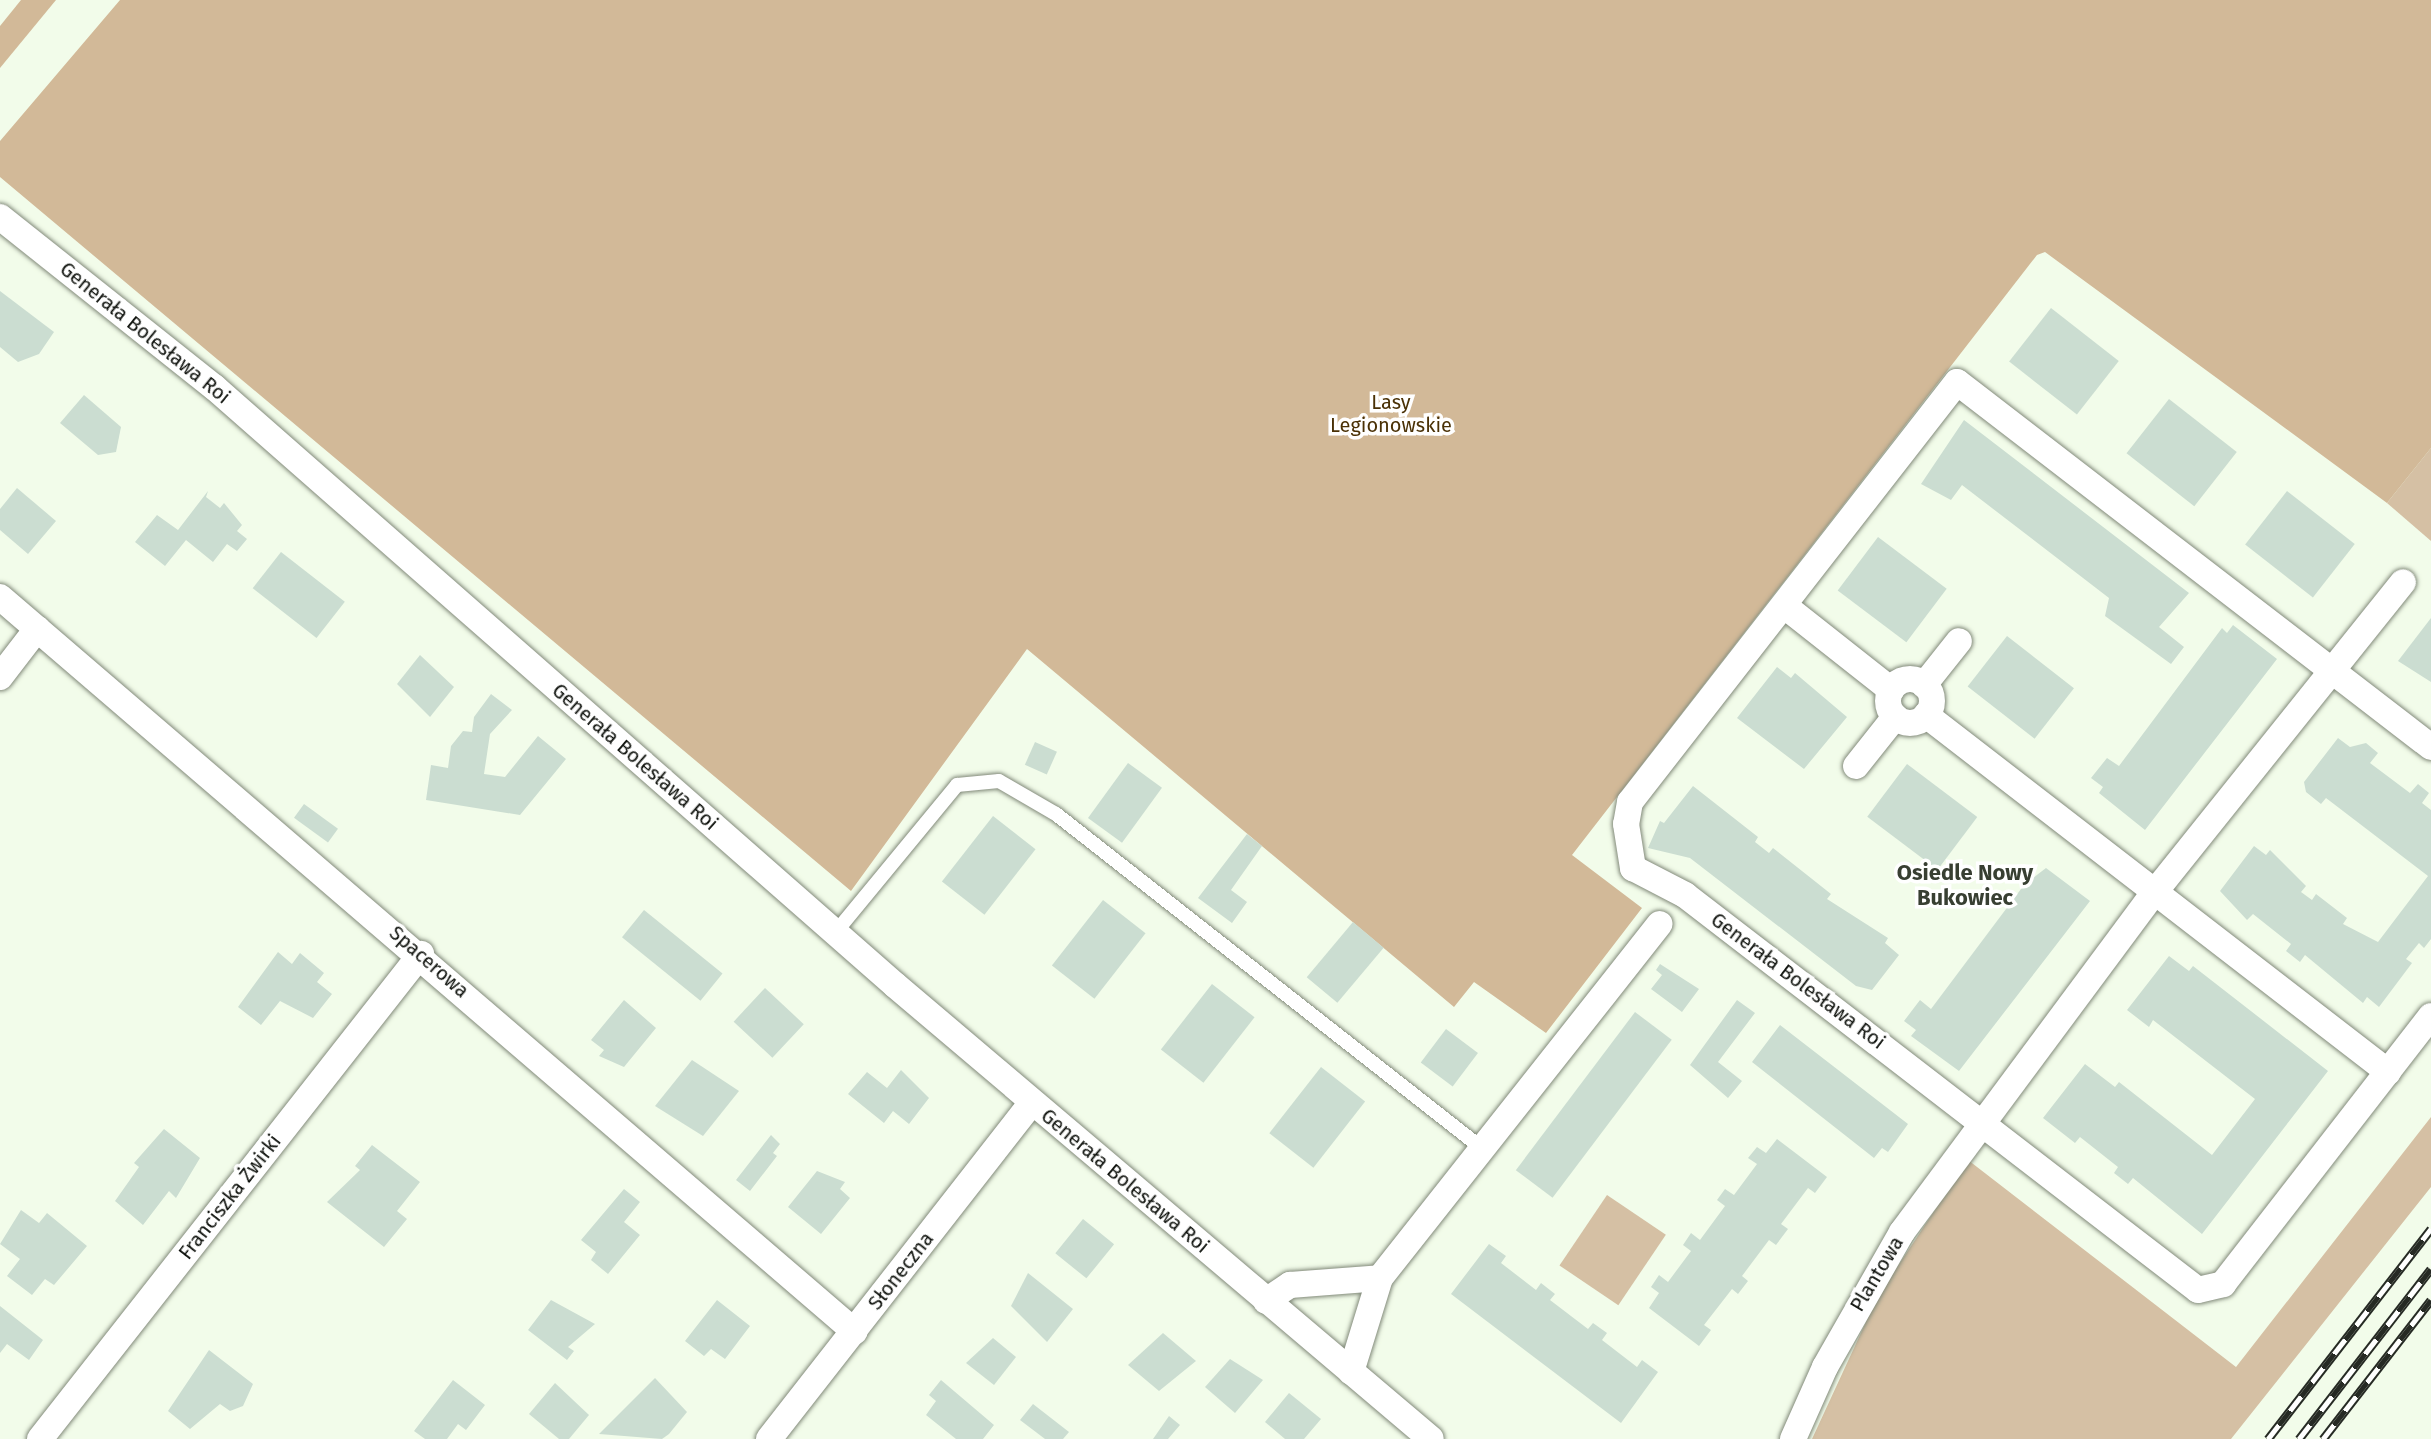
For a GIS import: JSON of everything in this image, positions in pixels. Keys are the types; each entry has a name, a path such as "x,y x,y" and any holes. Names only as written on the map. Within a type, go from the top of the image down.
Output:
{"street":[{"name":"Generała Bolesława Roi","path":"0,217 214,387 835,933 1431,1439"},
{"name":"Generała Bolesława Roi","path":"2388,1072 2223,1284 2207,1291 1685,895 1633,868 1626,844 1630,802 1786,607 1957,382 2431,747"},
{"path":"1982,1122 2154,893 2403,582"},
{"name":"Spacerowa","path":"0,597 421,954 855,1332"},
{"path":"1786,607 1891,690"},
{"path":"0,677 37,629"},
{"path":"1924,685 1959,641"},
{"path":"1902,680 1924,685 1931,699 1926,715 1911,723 1895,717 1888,702 1891,690 1902,680"},
{"path":"1926,715 2388,1072 2431,1016"},
{"path":"1856,766 1895,717"},
{"path":"1351,1372 1380,1278 1660,924"},
{"name":"Franciszka Żwirki","path":"40,1439 421,954"},
{"name":"Słoneczna","path":"769,1439 1032,1102"},
{"name":"Plantowa","path":"1793,1439 1882,1263 1982,1122"},
{"path":"1266,1301 1290,1285 1380,1278"}],"lane":[{"path":"835,933 957,785 999,781 1056,814 1484,1150"}],"shaded area":[{"path":"2431,448 2431,541 2387,503"},
{"path":"2431,1117 2431,1187 2231,1439 1812,1439 1878,1296 1968,1160 2236,1367"},
{"path":"1607,1195 1666,1235 1618,1305 1559,1265"}],"green space":[{"path":"21,0 56,0 0,68 0,26"},
{"name":"Lasy Legionowskie","path":"120,0 2431,0 2431,448 2387,503 2045,252 2037,255 1572,855 1642,908 1546,1033 1474,982 1454,1007 1027,649 851,891 0,177 0,141"}],"building":[{"path":"0,291 54,332 39,354 18,362 0,347"},
{"path":"2051,308 2119,361 2077,415 2009,362"},
{"path":"84,395 121,427 116,452 98,455 60,423"},
{"path":"2169,399 2237,452 2194,506 2127,453"},
{"path":"1964,420 2189,593 2159,627 2184,647 2171,664 2105,616 2109,598 1962,485 1951,500 1921,484"},
{"path":"17,488 56,521 28,554 0,530 0,509"},
{"path":"208,491 206,497 220,508 224,503 242,525 237,531 247,539 237,551 227,544 213,562 186,540 165,566 135,542 157,515 178,530"},
{"path":"2287,491 2355,544 2313,598 2245,545"},
{"path":"1878,537 1947,589 1906,642 1838,591"},
{"path":"281,552 345,602 317,638 253,588"},
{"path":"2431,618 2431,682 2398,661"},
{"path":"2233,625 2277,659 2145,830 2099,793 2103,787 2091,778 2107,758 2119,766 2222,628 2227,633"},
{"path":"2007,636 2074,688 2035,739 1968,686"},
{"path":"420,655 454,687 430,717 397,684"},
{"path":"1777,667 1791,678 1795,673 1847,717 1804,769 1737,718"},
{"path":"491,694 512,710 490,734 484,774 505,777 538,736 566,759 520,815 426,800 431,765 448,768 451,746 463,731 472,732 474,717"},
{"path":"2338,738 2350,747 2366,743 2378,753 2370,763 2410,793 2418,784 2429,793 2422,803 2431,810 2431,939 2424,948 2419,943 2406,959 2412,963 2379,1007 2367,997 2363,1003 2305,955 2300,962 2286,951 2291,944 2253,914 2247,920 2220,891 2254,846 2266,855 2270,850 2306,886 2301,892 2312,900 2316,894 2347,918 2343,924 2378,942 2428,876 2326,798 2321,804 2306,792 2304,782"},
{"path":"1035,742 1057,752 1047,775 1025,765"},
{"path":"1128,763 1162,788 1122,843 1088,818"},
{"path":"1907,764 1977,817 1938,870 1867,817"},
{"path":"1693,786 1758,837 1755,842 1769,853 1773,848 1831,894 1827,899 1888,938 1885,943 1899,955 1872,990 1856,986 1690,858 1648,848 1660,821 1664,823"},
{"path":"304,804 338,829 328,842 294,818"},
{"path":"993,816 1036,849 984,915 942,881"},
{"path":"1247,834 1262,846 1231,890 1247,902 1232,923 1198,898"},
{"path":"2046,868 2090,901 1959,1071 1911,1036 1916,1030 1904,1021 1920,1000 1931,1009 2024,885"},
{"path":"1103,900 1146,933 1094,999 1052,965"},
{"path":"644,910 722,974 700,1001 622,937"},
{"path":"1353,922 1384,948 1337,1003 1307,977"},
{"path":"278,952 292,964 300,953 324,973 317,982 332,994 313,1018 280,1001 261,1025 238,1007"},
{"path":"2169,956 2189,971 2193,966 2328,1071 2202,1234 2133,1178 2128,1184 2114,1173 2118,1167 2080,1137 2075,1143 2043,1118 2085,1064 2115,1087 2119,1082 2212,1155 2255,1099 2153,1020 2149,1027 2127,1010"},
{"path":"1660,964 1699,989 1682,1012 1651,989 1662,975 1656,970"},
{"path":"1212,984 1255,1017 1203,1083 1161,1049"},
{"path":"765,988 804,1024 772,1058 734,1022"},
{"path":"624,1000 656,1028 624,1067 599,1056 604,1050 591,1040"},
{"path":"1737,1000 1755,1013 1718,1062 1742,1081 1728,1098 1690,1065"},
{"path":"1635,1012 1672,1040 1553,1198 1516,1170"},
{"path":"1780,1025 1908,1124 1888,1152 1882,1148 1874,1158 1752,1062"},
{"path":"1446,1029 1478,1053 1453,1087 1421,1063"},
{"path":"692,1060 739,1091 703,1136 655,1106"},
{"path":"1321,1067 1365,1101 1313,1168 1269,1133"},
{"path":"901,1070 929,1098 909,1124 893,1111 884,1123 848,1094 867,1072 887,1088"},
{"path":"164,1129 200,1158 176,1198 169,1191 143,1225 115,1201 139,1167 134,1163"},
{"path":"771,1135 780,1144 773,1153 777,1156 750,1191 736,1180"},
{"path":"1777,1139 1827,1177 1815,1193 1808,1188 1781,1224 1788,1229 1776,1245 1769,1240 1742,1276 1748,1281 1738,1294 1732,1289 1704,1325 1711,1330 1699,1346 1649,1308 1659,1293 1651,1287 1659,1275 1668,1282 1691,1251 1683,1245 1691,1233 1700,1240 1725,1206 1717,1200 1725,1189 1734,1195 1757,1164 1748,1158 1757,1147 1766,1153"},
{"path":"372,1145 420,1182 397,1211 407,1219 384,1247 327,1202 360,1170 355,1166"},
{"path":"817,1171 845,1182 840,1189 850,1198 821,1234 788,1207"},
{"path":"624,1189 640,1202 624,1222 640,1235 608,1274 591,1260 596,1252 581,1240"},
{"path":"21,1210 39,1223 47,1213 87,1246 54,1285 45,1279 32,1295 7,1276 20,1259 0,1244"},
{"path":"1083,1219 1114,1244 1086,1278 1055,1253"},
{"path":"1489,1244 1506,1256 1501,1263 1536,1290 1541,1283 1555,1294 1550,1300 1588,1329 1593,1323 1607,1333 1602,1340 1637,1367 1642,1360 1658,1372 1621,1423 1451,1294"},
{"path":"1028,1273 1073,1309 1047,1342 1011,1306"},
{"path":"551,1300 595,1324 568,1347 574,1351 567,1360 528,1330"},
{"path":"717,1300 750,1326 725,1359 711,1349 704,1356 685,1341"},
{"path":"0,1306 43,1340 29,1360 7,1344 0,1353"},
{"path":"1163,1333 1196,1361 1159,1391 1128,1365"},
{"path":"993,1338 1016,1357 994,1385 966,1363"},
{"path":"209,1350 253,1384 243,1406 230,1411 220,1404 190,1429 168,1411"},
{"path":"1230,1359 1263,1380 1235,1413 1205,1387"},
{"path":"655,1378 687,1412 669,1434 662,1439 599,1434"},
{"path":"453,1380 485,1405 466,1430 458,1424 447,1439 425,1439 414,1431"},
{"path":"941,1380 994,1425 983,1439 956,1439 926,1415 936,1401 929,1395"},
{"path":"555,1383 589,1415 569,1439 559,1439 529,1414"},
{"path":"1289,1393 1321,1419 1304,1439 1285,1439 1265,1422"},
{"path":"1033,1404 1069,1432 1063,1439 1045,1439 1020,1420"},
{"path":"1169,1416 1180,1425 1168,1439 1153,1439"}],"railway":[{"path":"2268,1439 2431,1229"},
{"path":"2299,1439 2431,1269"},
{"path":"2323,1439 2431,1300"}],"district":[{"name":"Osiedle Nowy Bukowiec","path":"1965,884"}]}
